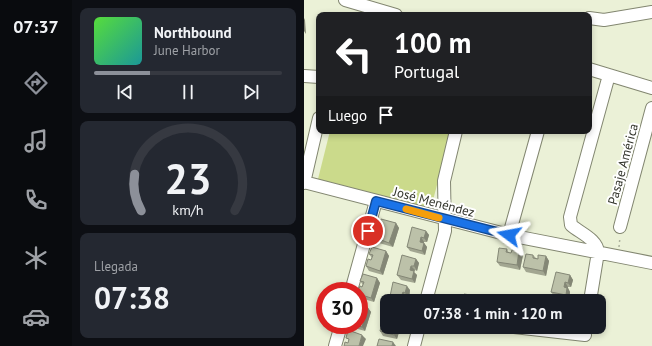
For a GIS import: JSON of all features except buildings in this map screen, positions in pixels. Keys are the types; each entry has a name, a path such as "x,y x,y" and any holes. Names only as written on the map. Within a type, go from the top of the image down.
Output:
{"street":[{"path":"345,0 386,12"},
{"path":"592,18 604,20 652,12"},
{"path":"592,70 652,88"},
{"path":"591,294 598,252 594,242 571,224 570,217 609,75"},
{"path":"304,76 316,77"},
{"name":"Pasaje América","path":"620,227 652,108"},
{"path":"304,182 316,131"},
{"path":"428,294 445,231 446,220 443,193 444,181 455,134"},
{"path":"509,235 537,134"},
{"name":"José Menéndez","path":"304,182 446,220 509,235 652,263"},
{"path":"354,282 376,201"},
{"path":"335,346 338,334"},
{"path":"414,346 417,334"},
{"path":"568,334 584,336"}],"path":[{"path":"619,257 620,227"}],"green space":[{"path":"329,134 450,134 431,208 318,179"}],"slow traffic":[{"path":"406,209 439,218"}],"route":[{"path":"368,231 376,201 509,235"}]}
